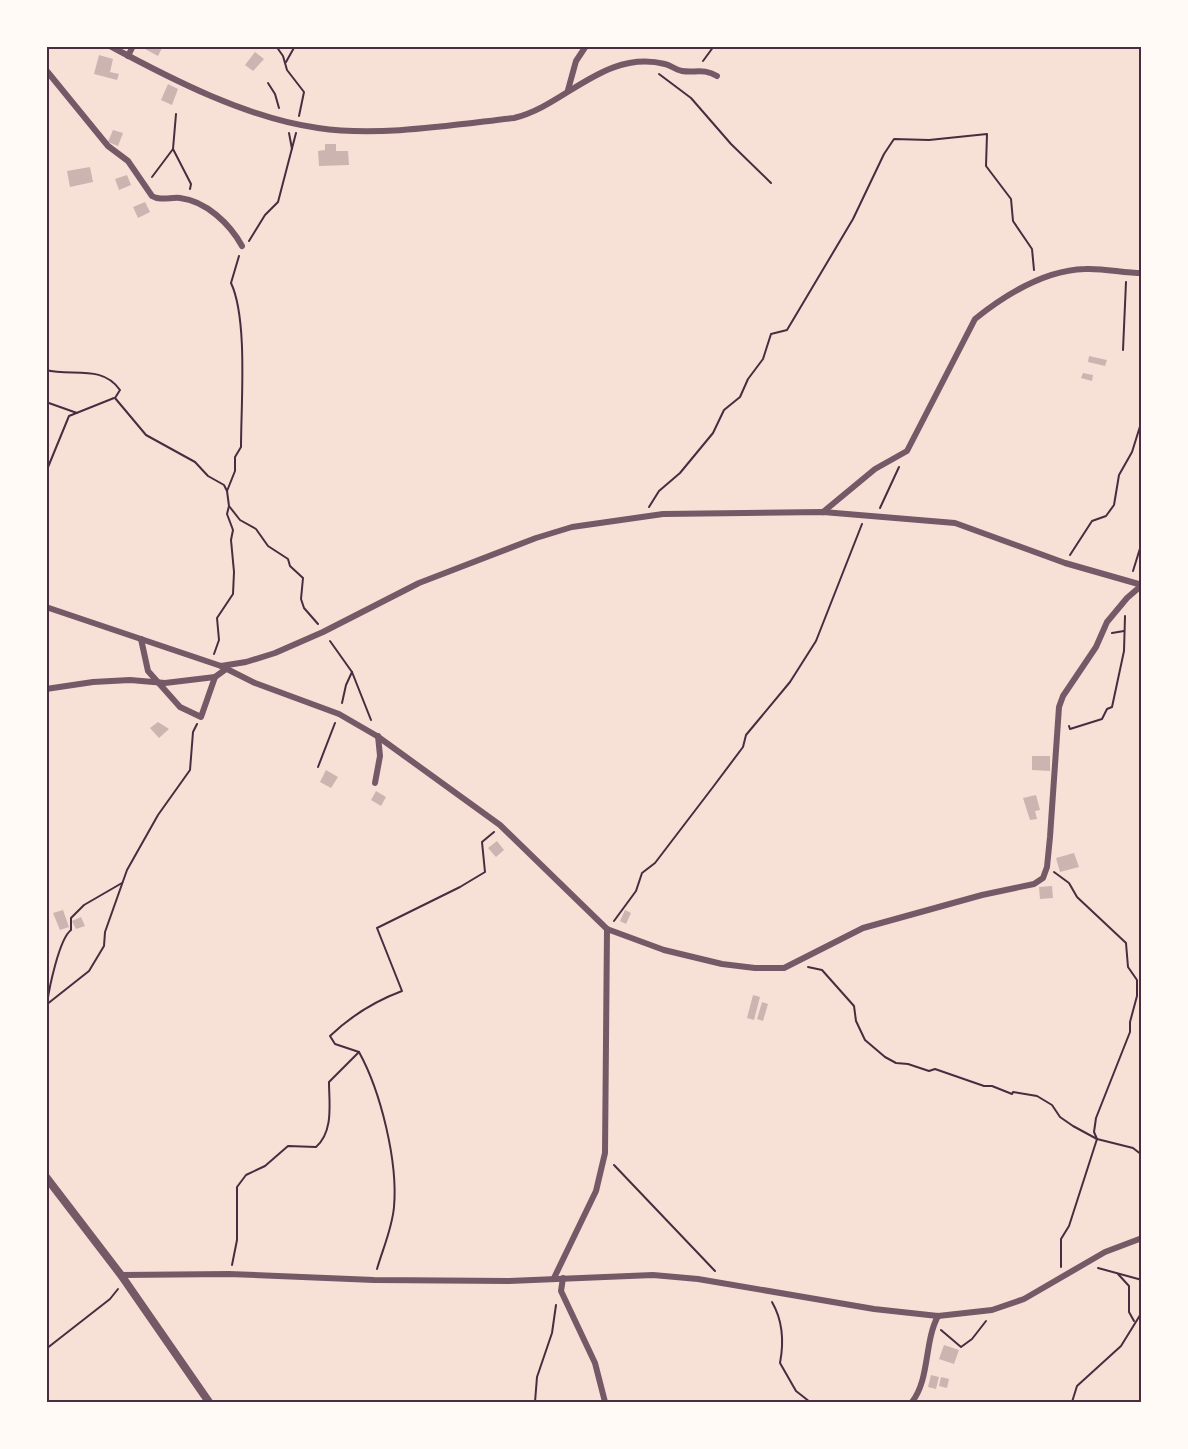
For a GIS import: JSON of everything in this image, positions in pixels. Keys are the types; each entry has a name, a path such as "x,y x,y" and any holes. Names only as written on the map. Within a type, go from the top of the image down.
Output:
{"street":[{"path":"110,46 228,104 280,120 323,129 381,129 514,118 527,114 610,69 650,63 667,64 682,71 705,70 717,76"},
{"path":"128,56 133,46"},
{"path":"568,90 576,62 586,46"},
{"path":"46,70 108,146 128,161 156,198 190,200 222,220 242,246"},
{"path":"823,512 875,469 907,451 975,319 991,307 1035,282 1068,270 1088,269 1142,273"},
{"path":"141,639 145,666 158,683 180,706 201,717 215,677 224,668 323,633 419,583 536,538 572,527 642,516 823,512 954,523 1065,563 1142,585"},
{"path":"46,607 211,662 255,683 339,714 377,736 500,825 607,929 664,950 722,964 784,968 863,928 982,895 1034,885 1042,878 1047,867 1059,707 1107,622 1127,598 1142,585"},
{"path":"46,688 116,680 158,683 215,677"},
{"path":"375,783 380,756 377,736"},
{"path":"554,1278 596,1191 605,1153 607,929"},
{"path":"46,1178 122,1275 209,1402"},
{"path":"122,1275 229,1274 374,1280 508,1281 653,1275 731,1284 874,1309 938,1316 992,1310 1024,1299 1105,1252 1142,1238"},
{"path":"562,1278 561,1291 595,1363 604,1402"},
{"path":"912,1402 918,1390 932,1326 938,1316"}],"path":[{"path":"226,491 235,471 235,457 241,447 240,340 237,296 231,283 242,246 247,244 265,215 278,202 299,124 304,92 276,46"},
{"path":"285,64 296,46"},
{"path":"696,70 714,46"},
{"path":"650,63 659,74 691,98 731,144 771,183"},
{"path":"268,83 275,94 276,105 281,111 280,120"},
{"path":"149,191 150,180 173,149 176,114"},
{"path":"288,122 292,151"},
{"path":"642,516 659,491 680,473 713,433 724,410 740,397 748,379 763,359 771,334 787,330 853,219 884,154 894,139 929,140 987,134 986,166 1011,200 1013,221 1032,249 1035,282"},
{"path":"173,149 191,184 190,200"},
{"path":"1122,350 1123,296 1127,273"},
{"path":"46,370 75,370 104,377 116,384 120,390 115,398 146,435 195,462 208,476 224,485 229,506 227,514 233,530 231,540 234,572 233,594 217,618 219,640 211,662"},
{"path":"46,472 69,416 109,402 119,394"},
{"path":"46,402 77,413"},
{"path":"1065,563 1092,521 1106,516 1114,505 1119,476 1132,452 1142,420"},
{"path":"876,516 885,492 907,451"},
{"path":"229,506 240,520 256,529 268,546 288,559 290,566 303,578 301,599 304,608 313,616 352,672 377,736"},
{"path":"607,929 636,891 642,873 655,863 743,747 746,735 790,682 816,641 833,603 846,559 863,523 863,516"},
{"path":"1130,583 1142,542"},
{"path":"1059,707 1070,729 1102,719 1107,709 1112,707 1124,651 1127,598"},
{"path":"318,767 339,714 346,685 352,672"},
{"path":"47,1005 92,967 104,946 105,932 122,883 139,847 190,770 193,732 201,717"},
{"path":"374,1280 390,1231 395,1192 392,1161 369,1071 359,1052 335,1044 330,1036 382,998 402,991 377,928 460,887 484,872 482,842 500,825"},
{"path":"1047,867 1070,883 1077,897 1126,943 1128,967 1137,980 1137,996 1130,1022 1130,1032 1096,1118 1094,1132 1097,1139 1069,1226 1061,1239 1061,1278"},
{"path":"47,1005 57,960 66,933 71,930 71,918 84,905 122,883"},
{"path":"805,967 822,970 854,1006 856,1021 865,1040 896,1064 908,1064 929,1071 935,1069 984,1086 992,1086 1002,1092 1037,1096 1052,1105 1060,1117 1073,1126 1097,1139 1133,1148 1142,1155"},
{"path":"229,1274 237,1240 237,1187 246,1175 265,1166 288,1146 316,1147 322,1141 331,1109 328,1082 359,1052"},
{"path":"605,1153 674,1230 695,1247 711,1268 731,1284"},
{"path":"1084,1265 1142,1280"},
{"path":"1117,1272 1129,1287 1130,1312 1134,1322"},
{"path":"46,1349 110,1299 117,1292 122,1275"},
{"path":"535,1402 537,1377 552,1333 554,1309 561,1291"},
{"path":"773,1292 772,1301 783,1337 784,1348 780,1363 796,1391 810,1402"},
{"path":"932,1326 945,1332 961,1347 979,1331 992,1310"},
{"path":"1072,1402 1077,1386 1121,1346 1142,1312"}],"building":[{"path":"146,46 163,46 158,56 145,49"},
{"path":"255,52 264,59 253,71 245,65"},
{"path":"99,55 113,59 110,72 119,74 117,80 94,74"},
{"path":"168,84 178,89 172,105 161,100"},
{"path":"113,130 123,133 118,146 108,142"},
{"path":"325,144 336,144 336,151 348,151 349,165 319,166 318,151 325,150"},
{"path":"90,167 93,182 70,187 67,171"},
{"path":"127,175 131,185 119,190 115,179"},
{"path":"145,202 150,212 138,218 133,207"},
{"path":"1089,356 1107,360 1105,366 1088,362"},
{"path":"1083,373 1093,375 1092,381 1081,378"},
{"path":"158,722 169,729 159,738 150,728"},
{"path":"1032,756 1050,756 1050,771 1032,770"},
{"path":"326,770 338,777 331,788 320,782"},
{"path":"376,791 386,797 381,806 371,800"},
{"path":"1036,795 1040,810 1035,811 1037,819 1030,820 1023,798"},
{"path":"497,841 504,850 496,857 488,848"},
{"path":"1074,853 1079,867 1060,872 1056,858"},
{"path":"1052,886 1053,898 1040,899 1039,887"},
{"path":"63,910 69,927 60,930 53,913"},
{"path":"625,910 631,913 626,924 620,921"},
{"path":"81,917 85,926 76,929 72,921"},
{"path":"753,995 760,997 754,1020 747,1018"},
{"path":"762,1002 768,1004 763,1021 757,1019"},
{"path":"944,1345 959,1350 954,1364 939,1359"},
{"path":"931,1375 939,1377 936,1389 928,1387"},
{"path":"941,1377 949,1379 947,1388 939,1386"}]}
